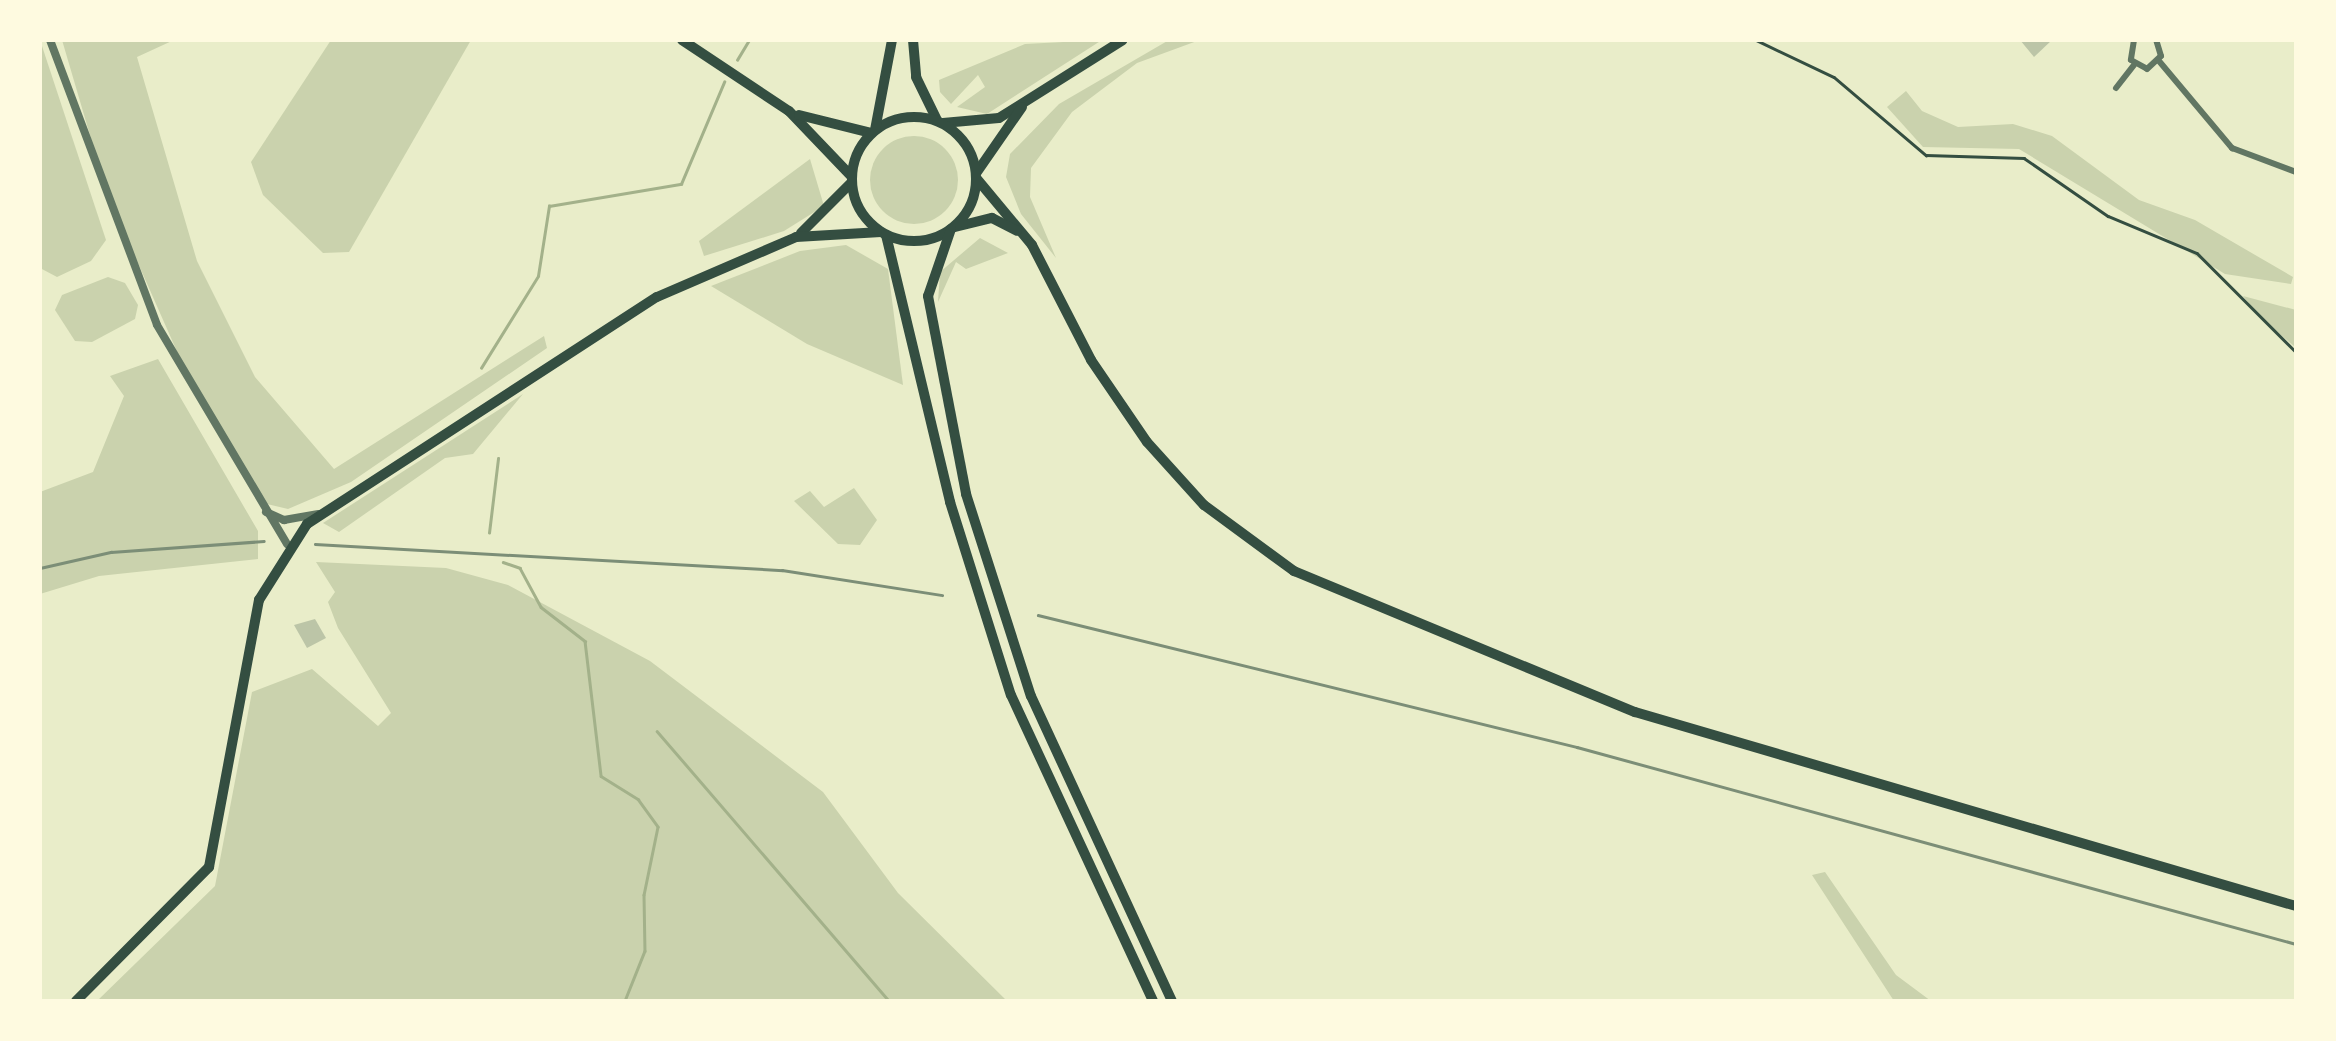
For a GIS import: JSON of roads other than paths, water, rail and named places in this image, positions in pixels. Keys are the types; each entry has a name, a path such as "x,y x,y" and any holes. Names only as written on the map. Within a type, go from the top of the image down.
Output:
{"main road":[{"path":"682,40 789,111 852,179 859,208 884,233 950,502 1011,695 1153,1001"},
{"path":"76,1001 86,996 209,867 254,617 287,544 318,514 577,342 796,237 852,179 873,132 892,40"},
{"path":"913,40 916,77 940,122 963,140 977,176 1026,237 1147,442 1204,505 1294,571 1669,723 2296,906"},
{"path":"789,111 873,132 904,117 978,124 1026,102 1123,40"},
{"path":"1026,102 977,176 928,296 986,563 1057,758 1172,1001"},
{"path":"796,237 884,233 926,240 992,218 1026,237"}],"street":[{"path":"50,40 136,280 258,506 287,544"},
{"path":"2116,88 2134,65 2134,40"},
{"path":"2156,40 2159,61 2232,148 2296,172"},
{"path":"2134,65 2159,61"},
{"path":"258,506 284,520 318,514"}],"waterway":[{"path":"737,60 749,40"},
{"path":"481,368 538,276 549,206 681,184 724,82"},
{"path":"489,533 498,459"},
{"path":"503,562 520,568 541,607 585,641 601,776 638,799 658,827 644,895 645,951 625,1001"},
{"path":"657,731 889,1001"}],"railway":[{"path":"40,568 111,552 264,541"},
{"path":"315,544 782,570 942,595"},
{"path":"1038,615 1577,747 2296,944"}]}
